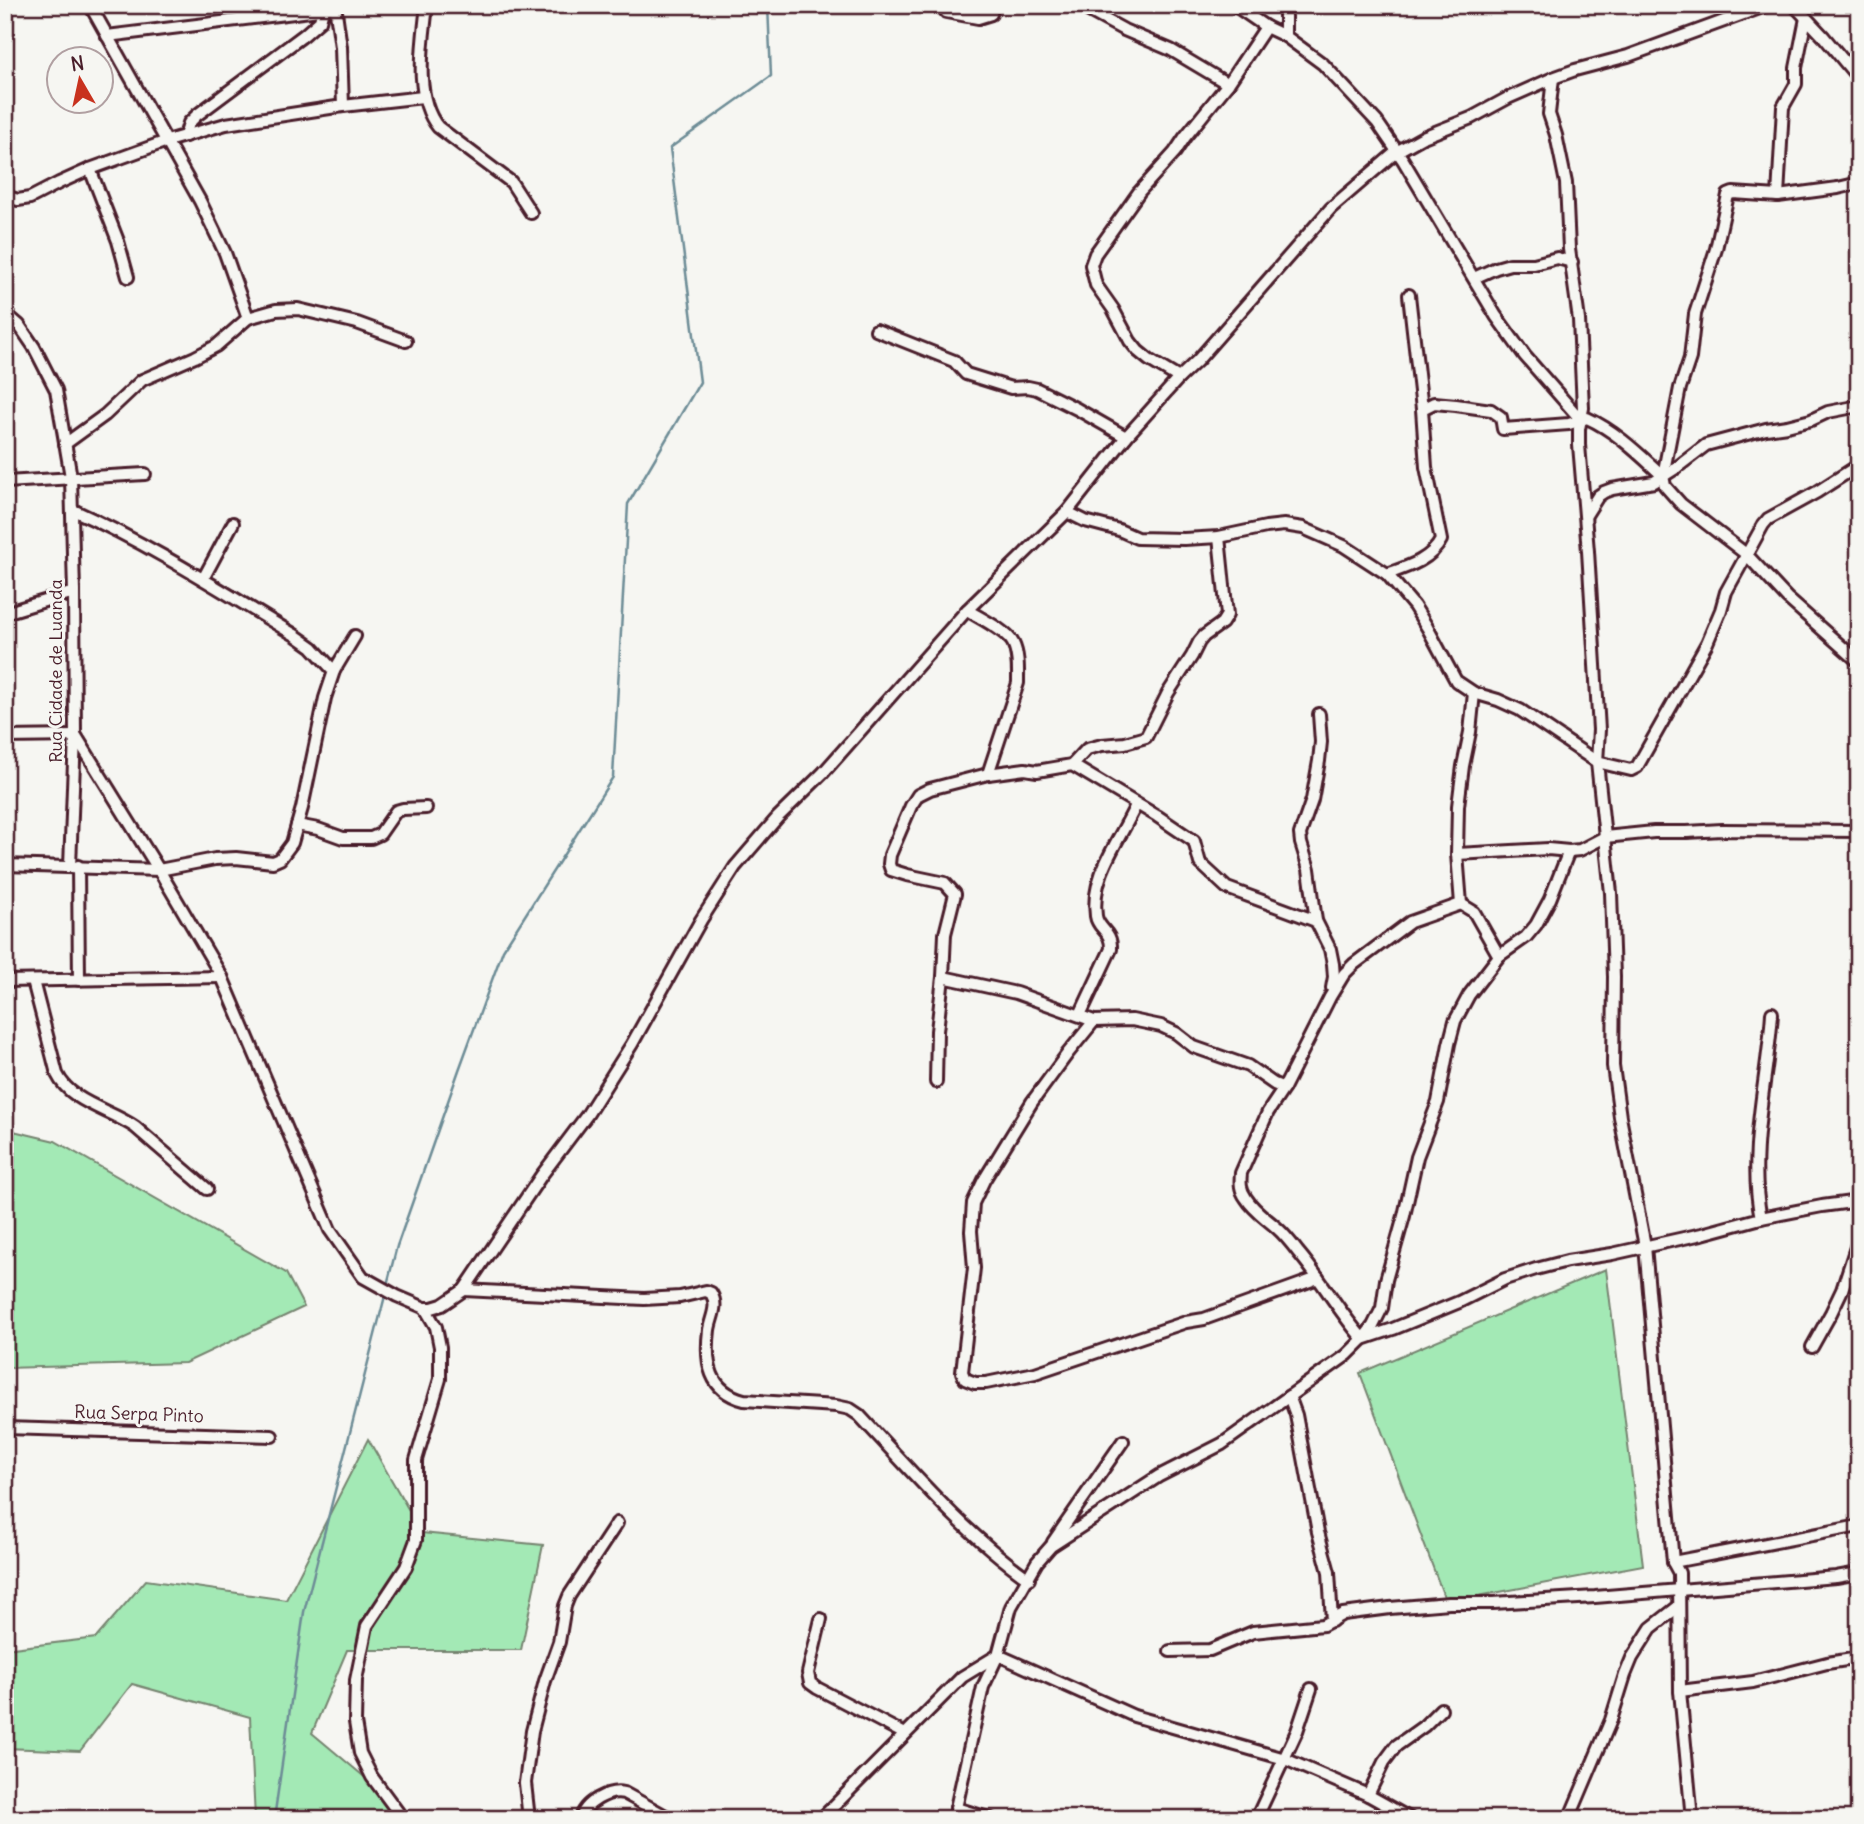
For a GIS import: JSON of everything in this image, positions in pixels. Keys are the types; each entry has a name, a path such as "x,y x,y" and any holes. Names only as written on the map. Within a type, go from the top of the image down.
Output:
{"street":[{"path":"90,5 200,201 225,253 248,318"},
{"path":"427,5 423,48 423,97 432,119 438,127 511,182 531,213"},
{"path":"946,12 978,18 991,14 993,5"},
{"path":"1078,5 1141,38 1171,50 1228,84"},
{"path":"1234,5 1266,27 1285,36 1323,64 1377,122 1496,316 1525,356 1581,420"},
{"path":"1285,5 1285,36"},
{"path":"5,737 75,736 222,977 330,1230 363,1277 425,1308 442,1304 464,1290 541,1176 595,1103 632,1044 701,920 735,867 778,817 823,773 967,610 1067,512 1126,438 1331,208 1396,152 1423,137 1471,118 1508,97 1553,78 1628,57 1768,5"},
{"path":"1794,5 1859,79"},
{"path":"107,36 331,7"},
{"path":"331,7 341,47 343,106"},
{"path":"185,136 189,123 197,115 304,35 331,7"},
{"path":"1778,196 1783,107 1796,84 1796,68 1806,18"},
{"path":"1179,378 1138,351 1096,285 1091,264 1095,254 1139,192 1175,152 1228,84 1266,27"},
{"path":"1553,78 1549,114 1566,183 1566,210 1578,320 1583,408 1579,445 1599,730 1597,762 1611,893 1613,1066 1645,1246 1673,1562 1679,1573 1680,1691 1692,1819"},
{"path":"5,196 18,200 30,198 90,169 167,141 226,124 423,97"},
{"path":"90,169 115,232 128,277"},
{"path":"1859,183 1778,196 1728,195 1707,279 1695,314 1689,358 1662,476 1665,486 1681,504 1746,554 1787,598 1859,662"},
{"path":"1474,278 1510,264 1534,264 1556,258 1572,262"},
{"path":"1387,574 1422,560 1437,548 1441,540 1426,467 1409,295"},
{"path":"65,444 105,415 142,380 216,346 248,318 276,310 298,309 332,316 407,341"},
{"name":"Rua Cidade de Luanda","path":"5,313 19,325 34,346 56,390 71,477 74,592 74,866 79,980"},
{"path":"876,330 954,360 965,373 1011,388 1037,389 1126,438"},
{"path":"1422,409 1434,404 1491,410 1501,417 1503,429 1569,424 1587,418 1605,428 1662,476"},
{"path":"1586,515 1598,496 1604,492 1651,483 1706,445 1859,406"},
{"path":"1067,512 1085,521 1137,538 1219,537 1284,525 1303,528 1344,546 1387,574 1414,606 1456,681 1474,693 1520,710 1597,762 1631,770 1637,767 1707,643 1727,592 1768,519 1859,465"},
{"path":"5,482 145,474"},
{"path":"73,510 116,529 295,635 312,647 334,671"},
{"path":"203,579 233,523"},
{"path":"936,1082 938,1018 946,934 955,894 945,883 891,870 890,855 911,806 918,795 930,789 988,774 1025,769 1037,771 1072,765 1087,749 1146,737 1168,692 1199,642 1227,615 1219,537"},
{"path":"5,613 74,592"},
{"path":"967,610 1007,635 1013,643 1017,660 1018,683 988,774"},
{"path":"5,864 159,870 215,859 273,862 280,859 292,843 325,698 334,671 355,636"},
{"path":"1461,904 1457,854 1458,806 1474,693"},
{"path":"1319,714 1319,761 1300,843 1310,869 1316,921 1330,949 1333,964 1334,977 1330,997"},
{"path":"1072,765 1194,841 1200,863 1227,888 1316,921"},
{"path":"1080,1015 1111,949 1108,933 1096,918 1098,883 1136,805"},
{"path":"297,825 343,838 371,838 380,834 396,811 426,808"},
{"path":"1457,854 1548,849 1569,851 1580,849 1605,837 1654,832 1859,831"},
{"path":"1037,1562 1051,1546 1159,1476 1222,1444 1347,1355 1373,1326 1382,1308 1386,1280 1417,1157 1438,1102 1455,1021 1469,995 1499,956 1526,937 1536,925 1550,899 1569,851"},
{"path":"1363,1339 1277,1228 1248,1202 1242,1192 1241,1173 1264,1122 1330,997 1344,974 1354,964 1410,922 1461,904 1475,912 1499,956"},
{"path":"943,976 1016,993 1094,1021 1132,1020 1161,1026 1176,1033 1194,1047 1248,1066 1284,1088"},
{"path":"5,981 222,977"},
{"path":"33,981 62,1086 135,1127 207,1189"},
{"path":"1761,1218 1755,1181 1760,1108 1772,1013"},
{"path":"1094,1021 1032,1102 984,1180 974,1203 971,1231 974,1268 961,1372 965,1379 986,1383 1035,1373 1186,1322 1216,1315 1318,1278"},
{"path":"1363,1339 1459,1302 1505,1279 1566,1261 1612,1254 1761,1218 1859,1202"},
{"path":"1812,1347 1842,1290 1859,1238"},
{"path":"464,1290 644,1299 680,1297 706,1291 711,1293 716,1304 708,1350 717,1386 730,1396 744,1400 850,1409 859,1415 946,1507 992,1551 1029,1579"},
{"path":"403,1819 372,1777 360,1753 355,1722 356,1680 368,1626 406,1567 416,1540 415,1460 440,1379 440,1347 436,1327 425,1308"},
{"path":"1382,1308 1393,1329"},
{"path":"1289,1396 1296,1415 1318,1532 1329,1573 1332,1621"},
{"name":"Rua Serpa Pinto","path":"5,1428 272,1436"},
{"path":"991,1819 956,1813 984,1687 998,1655 1012,1607 1037,1562 1055,1541 1123,1441"},
{"path":"529,1819 525,1783 532,1731 559,1642 565,1606 617,1523"},
{"path":"1673,1562 1859,1526"},
{"path":"1170,1651 1210,1650 1253,1632 1323,1625 1343,1614 1437,1604 1506,1603 1679,1591 1859,1573"},
{"path":"1569,1819 1611,1720 1632,1658 1651,1628 1679,1606"},
{"path":"821,1619 808,1673 810,1683 905,1734"},
{"path":"821,1819 962,1677 998,1655"},
{"path":"998,1655 1134,1716 1285,1759 1368,1795 1411,1819"},
{"path":"1680,1691 1753,1682 1827,1663 1859,1658"},
{"path":"1256,1819 1285,1759 1311,1689"},
{"path":"1368,1795 1384,1762 1396,1746 1424,1726 1441,1709"},
{"path":"581,1819 586,1807 616,1792 624,1793 671,1819"}],"green space":[{"path":"5,1129 55,1141 286,1273 304,1307 185,1363 5,1368"},
{"path":"1606,1269 1643,1565 1446,1602 1360,1373"},
{"path":"368,1439 422,1533 543,1545 521,1650 347,1650 312,1733 411,1816 411,1819 255,1819 250,1717 132,1684 80,1751 5,1748 5,1649 96,1638 146,1580 286,1600"}],"waterway":[{"path":"387,1285 397,1246 503,950 613,777 628,504 700,382 670,148 771,76 768,5"},
{"path":"274,1819 304,1612 386,1292"}]}
